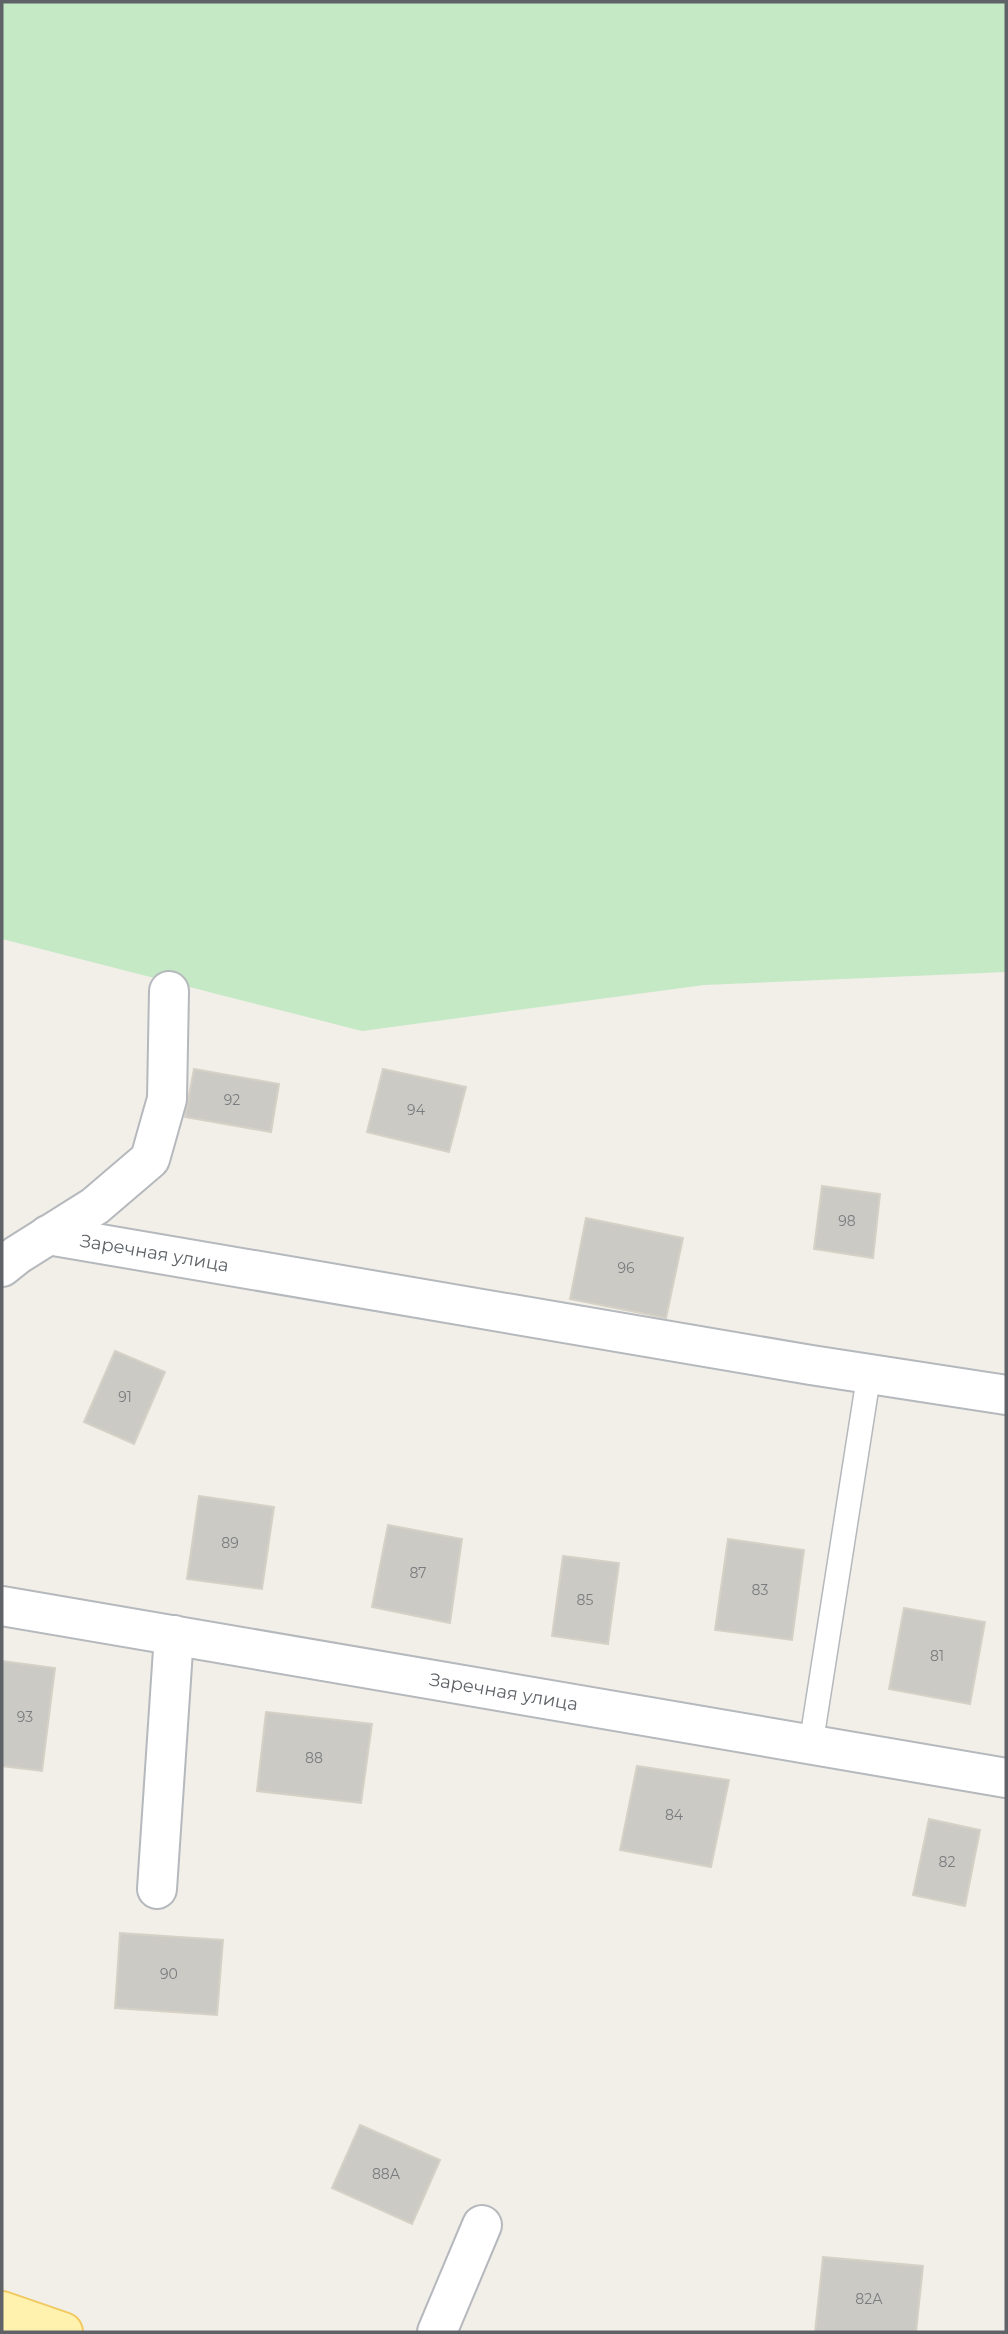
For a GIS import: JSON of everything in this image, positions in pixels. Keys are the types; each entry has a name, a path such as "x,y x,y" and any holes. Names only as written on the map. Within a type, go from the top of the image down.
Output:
{"main road":[{"path":"2,2311 62,2332"}],"street":[{"name":"Заречная улица","path":"2,1267 95,1206 150,1159 167,1100 169,991"},
{"name":"Заречная улица","path":"48,1235 1006,1395"},
{"name":"Заречная улица","path":"2,1606 1006,1778"},
{"path":"157,1889 174,1634"},
{"path":"437,2332 482,2225"}],"lane":[{"path":"811,1744 869,1374"}],"green space":[{"path":"2,2 1006,2 1006,972 704,985 362,1031 2,939"}],"building":[{"path":"194,1069 279,1084 271,1132 185,1117"},
{"path":"383,1069 466,1087 449,1152 367,1132"},
{"path":"822,1186 880,1194 873,1258 814,1249"},
{"path":"586,1218 683,1238 666,1318 570,1299"},
{"path":"115,1351 165,1372 134,1444 84,1422"},
{"path":"199,1496 274,1507 262,1589 187,1579"},
{"path":"388,1525 462,1539 450,1623 372,1607"},
{"path":"728,1539 804,1550 792,1640 715,1630"},
{"path":"563,1556 619,1563 608,1644 552,1636"},
{"path":"904,1608 985,1622 970,1704 889,1689"},
{"path":"2,1661 55,1668 42,1771 2,1766"},
{"path":"266,1712 372,1724 361,1803 257,1791"},
{"path":"637,1766 729,1780 711,1867 620,1850"},
{"path":"929,1819 980,1830 965,1906 913,1895"},
{"path":"120,1933 223,1940 217,2015 115,2008"},
{"path":"360,2125 440,2160 412,2224 332,2188"},
{"path":"823,2257 923,2266 916,2332 815,2332"}]}
